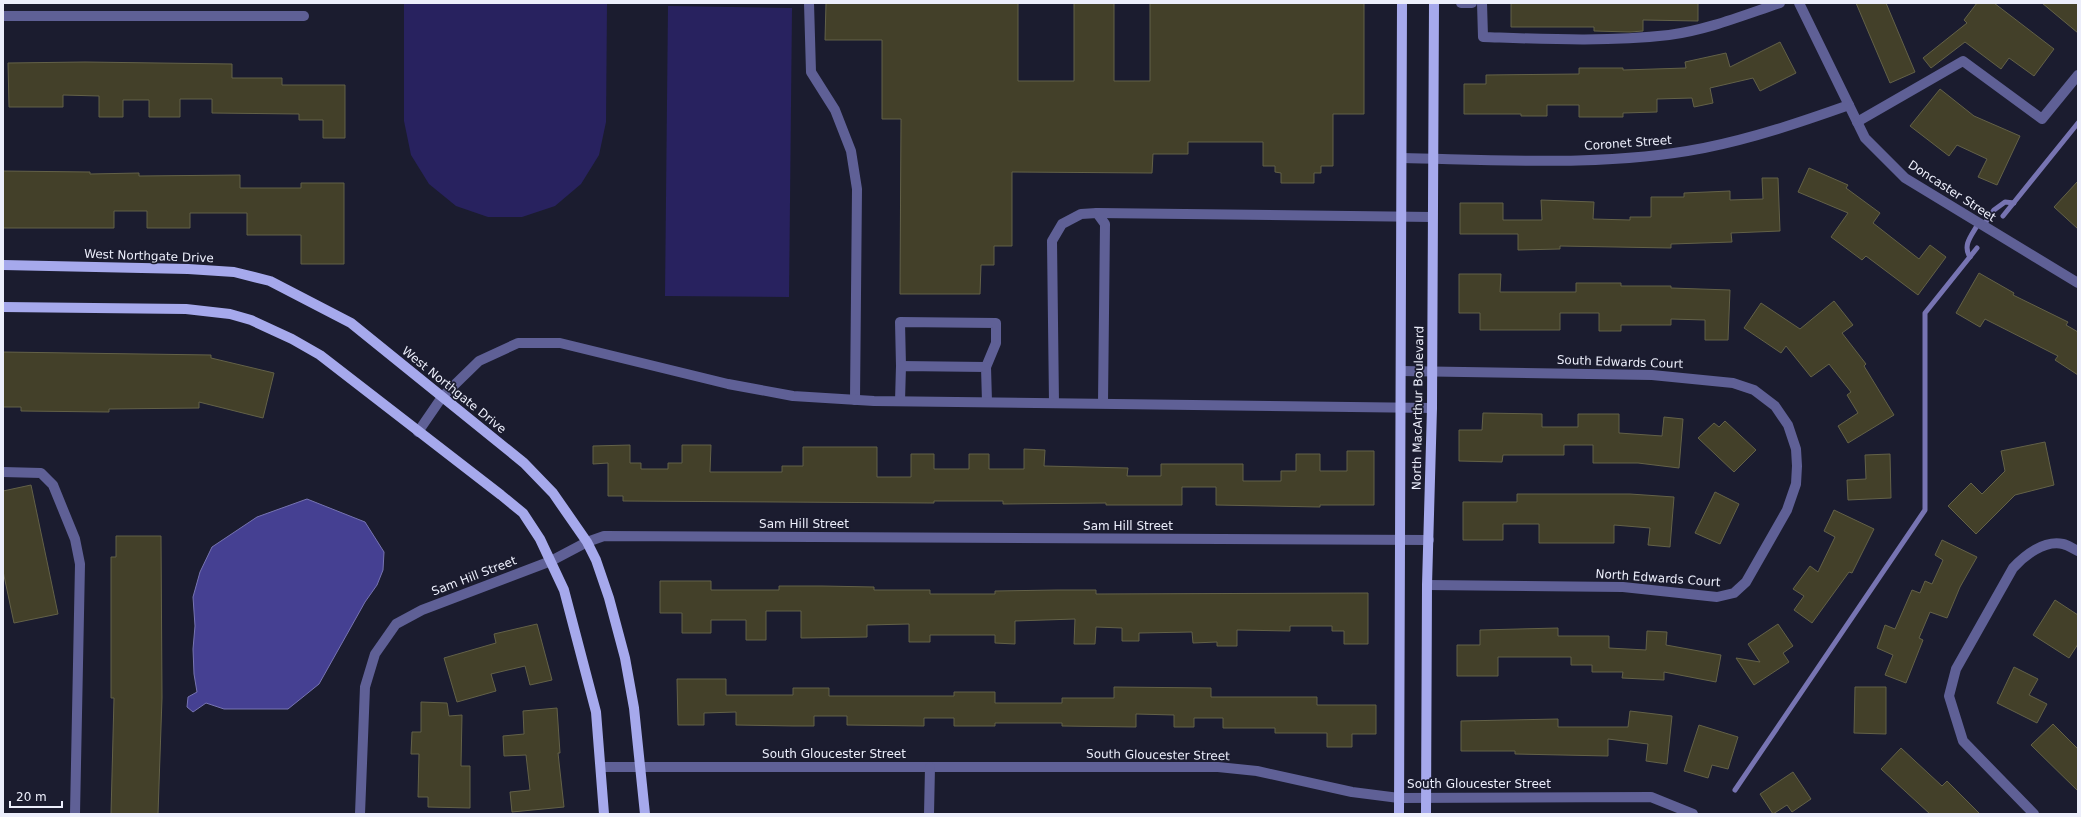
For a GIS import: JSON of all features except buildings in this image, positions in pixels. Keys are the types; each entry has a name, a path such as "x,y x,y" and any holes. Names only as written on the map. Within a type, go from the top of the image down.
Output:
{"main road":[{"name":"North MacArthur Boulevard","path":"1399,814 1402,3"},
{"name":"North MacArthur Boulevard","path":"1426,814 1427,584 1432,408 1432,159 1434,3"},
{"name":"West Northgate Drive","path":"3,265 188,269 234,272 270,281 351,324 524,463 553,493 587,542 596,560 609,598 625,658 634,708 645,814"},
{"path":"3,307 186,309 230,314 251,320 292,339 320,355 523,513 540,539 564,590 596,712 604,814"}],"street":[{"path":"809,3 811,72 835,110 851,151 857,189 854,400"},
{"path":"1461,3 1472,3"},
{"path":"1482,3 1483,37 1590,40 1670,34 1716,25 1777,4"},
{"name":"Doncaster Street","path":"1799,3 1865,138 1905,178 2078,283"},
{"path":"3,16 304,16"},
{"path":"1857,122 1963,61 2042,119 2078,75"},
{"name":"Coronet Street","path":"1402,158 1571,160 1626,158 1679,152 1751,138 1849,105"},
{"path":"1097,213 1105,224 1103,403"},
{"path":"1054,403 1052,241 1062,224 1081,214 1432,217"},
{"path":"900,401 900,322 996,323 996,343 986,367 987,402"},
{"path":"418,432 442,397 478,361 518,343 560,343 728,384 793,396 900,401 1432,408"},
{"path":"901,366 986,367"},
{"name":"South Edwards Court","path":"1401,371 1652,375 1708,379 1744,386 1762,394 1780,412 1792,434 1797,457"},
{"name":"North Edwards Court","path":"1427,584 1623,587 1657,589 1711,597 1729,595 1739,589 1746,582 1787,510 1796,484 1797,457"},
{"path":"3,472 41,473 53,485 79,552 75,814"},
{"name":"Sam Hill Street","path":"360,814 365,687 375,654 396,624 422,610 550,561 587,542 604,536 1428,540"},
{"path":"2034,814 1963,741 1948,696 1956,669 2013,568 2026,554 2044,546 2062,544 2078,551"},
{"name":"South Gloucester Street","path":"601,767 1218,767 1257,771 1352,792 1399,798 1651,797 1693,814"},
{"path":"929,814 930,767"}],"shaded area":[{"path":"404,3 607,3 606,122 599,155 581,184 555,206 522,217 488,217 456,206 429,184 411,155 404,121"},
{"path":"668,6 792,8 789,297 665,296"},
{"path":"307,499 365,522 384,552 383,570 377,585 365,602 319,684 288,709 224,709 206,703 193,712 187,707 188,697 197,692 194,674 193,649 195,626 193,597 200,572 212,547 257,517"}],"waterway":[{"path":"2003,216 2078,123"},
{"path":"1983,226 1994,210 2005,202 2014,203"},
{"path":"1970,257 1967,244 1978,224"},
{"path":"1735,790 1925,510 1925,313 1977,248"}]}
